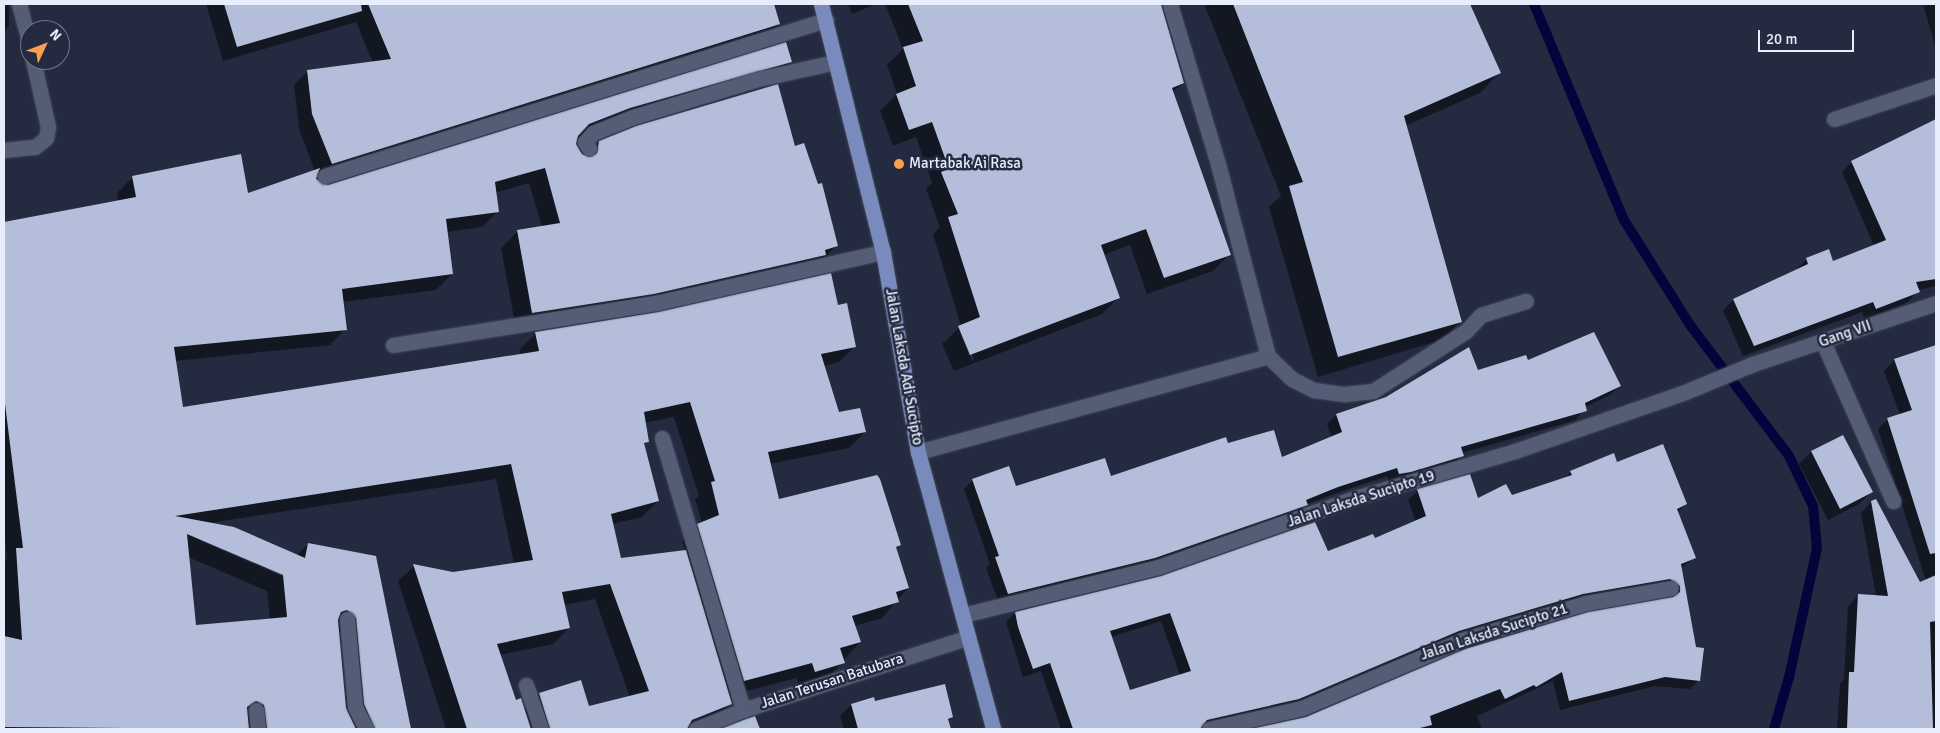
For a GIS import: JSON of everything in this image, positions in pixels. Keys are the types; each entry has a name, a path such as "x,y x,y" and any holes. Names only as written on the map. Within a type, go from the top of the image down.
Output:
{"main road":[{"name":"Jalan Laksda Adi Sucipto","path":"821,4 883,252 918,452 993,729"}],"street":[{"path":"19,4 23,20"},
{"path":"1170,4 1218,164 1268,356 1292,379 1314,390 1344,394 1373,391 1466,330 1481,315 1526,301"},
{"path":"325,176 826,20"},
{"path":"589,148 586,142 593,134 632,117 758,79 831,63"},
{"path":"4,150 35,147 46,138 48,127 35,70"},
{"path":"1834,118 1936,85"},
{"path":"394,345 656,303 883,252"},
{"name":"Gang VII","path":"1753,364 1936,303"},
{"path":"1823,342 1893,501"},
{"path":"918,452 1268,356"},
{"name":"Jalan Laksda Sucipto 19","path":"963,615 1158,567 1358,497 1515,451 1685,392 1753,364"},
{"path":"662,438 743,710"},
{"name":"Jalan Laksda Sucipto 21","path":"1209,729 1302,708 1462,640 1586,603 1671,588"},
{"path":"347,619 355,707 366,729"},
{"name":"Jalan Terusan Batubara","path":"696,729 743,710 969,636"},
{"path":"526,685 541,729"},
{"path":"256,710 258,729"}],"building":[{"path":"224,4 361,4 362,11 237,47"},
{"path":"368,4 774,4 780,24 332,164 312,114 307,70 391,59"},
{"path":"908,4 1161,4 1184,83 1172,88 1231,255 1164,278 1146,229 1101,245 1120,298 970,355 958,326 980,317 948,217 958,214 941,172 949,169 932,122 909,130 896,94 916,86 903,47 923,41"},
{"path":"1233,4 1470,4 1501,73 1404,116 1462,322 1338,357 1289,186 1303,182"},
{"path":"786,42 792,62 630,108 589,124 578,136 576,144 582,154 590,157 597,153 599,141 636,126 778,84 795,146 804,143 818,184 822,183 838,246 825,250 826,255 654,294 532,313 517,230 560,223 545,168 495,182 499,212 446,219 453,274 342,289 347,330 174,347 183,407 539,351 535,332 658,312 831,273 838,305 847,303 856,347 821,354 839,412 860,408 866,432 768,452 779,499 877,475 880,479 901,545 896,547 909,588 896,592 899,602 852,616 861,642 840,648 845,663 815,672 812,663 744,681 697,524 719,515 711,482 715,481 690,402 644,412 649,442 644,443 659,501 611,514 621,558 686,550 732,704 692,720 687,729 550,729 539,693 581,680 589,706 649,691 610,584 562,592 570,628 497,644 516,700 521,698 531,729 467,729 413,564 453,572 533,560 511,464 175,516 234,527 305,558 308,543 376,556 411,729 375,729 364,704 356,618 347,610 341,612 338,620 346,708 356,729 267,729 264,705 256,701 247,707 249,729 4,727 4,636 22,640 16,548 23,548 4,396 4,222 136,197 132,176 241,154 248,193 320,168 316,179 328,185","holes":["187,534 283,575 287,617 196,625"]},
{"path":"1936,119 1936,279 1916,282 1920,292 1876,309 1873,302 1754,346 1733,299 1808,264 1806,258 1829,249 1833,261 1886,240 1851,161"},
{"path":"1594,332 1621,386 1585,403 1587,411 1461,447 1464,456 1411,472 1399,474 1397,468 1338,487 1306,500 1308,505 1155,558 1008,594 995,557 999,556 972,479 1009,466 1016,486 1105,458 1111,476 1226,437 1228,443 1274,430 1282,457 1342,432 1336,414 1386,397 1469,347 1478,370 1526,355 1528,360"},
{"path":"1936,345 1936,553 1930,554 1887,418 1912,410 1894,359"},
{"path":"1843,435 1873,492 1840,509 1811,451"},
{"path":"1663,444 1687,504 1677,509 1696,558 1681,564 1696,647 1704,648 1700,681 1665,677 1569,701 1562,672 1536,687 1534,685 1505,699 1500,689 1430,716 1432,725 1416,729 1250,729 1306,717 1465,649 1588,612 1673,597 1680,592 1680,586 1670,579 1583,594 1459,631 1299,699 1207,720 1200,729 1073,729 1050,663 1033,669 1018,627 1015,612 1161,576 1315,522 1328,551 1373,534 1375,538 1426,516 1417,489 1470,474 1478,498 1506,484 1512,495 1572,475 1570,471 1614,453 1617,462","holes":["1170,613 1191,671 1130,690 1110,631"]},
{"path":"1876,499 1920,582 1936,575 1936,621 1930,622 1933,729 1847,729 1849,672 1854,672 1858,594 1888,596 1871,501"},
{"path":"945,684 953,717 948,719 951,729 858,729 851,704 874,697 875,701"},
{"path":"755,716 760,729 720,729 746,719"}],"waterway":[{"path":"1534,4 1624,220 1690,325 1789,456 1813,506 1817,548 1789,677 1774,729"}],"place":[{"name":"Martabak Ai Rasa","path":"899,164"}]}
